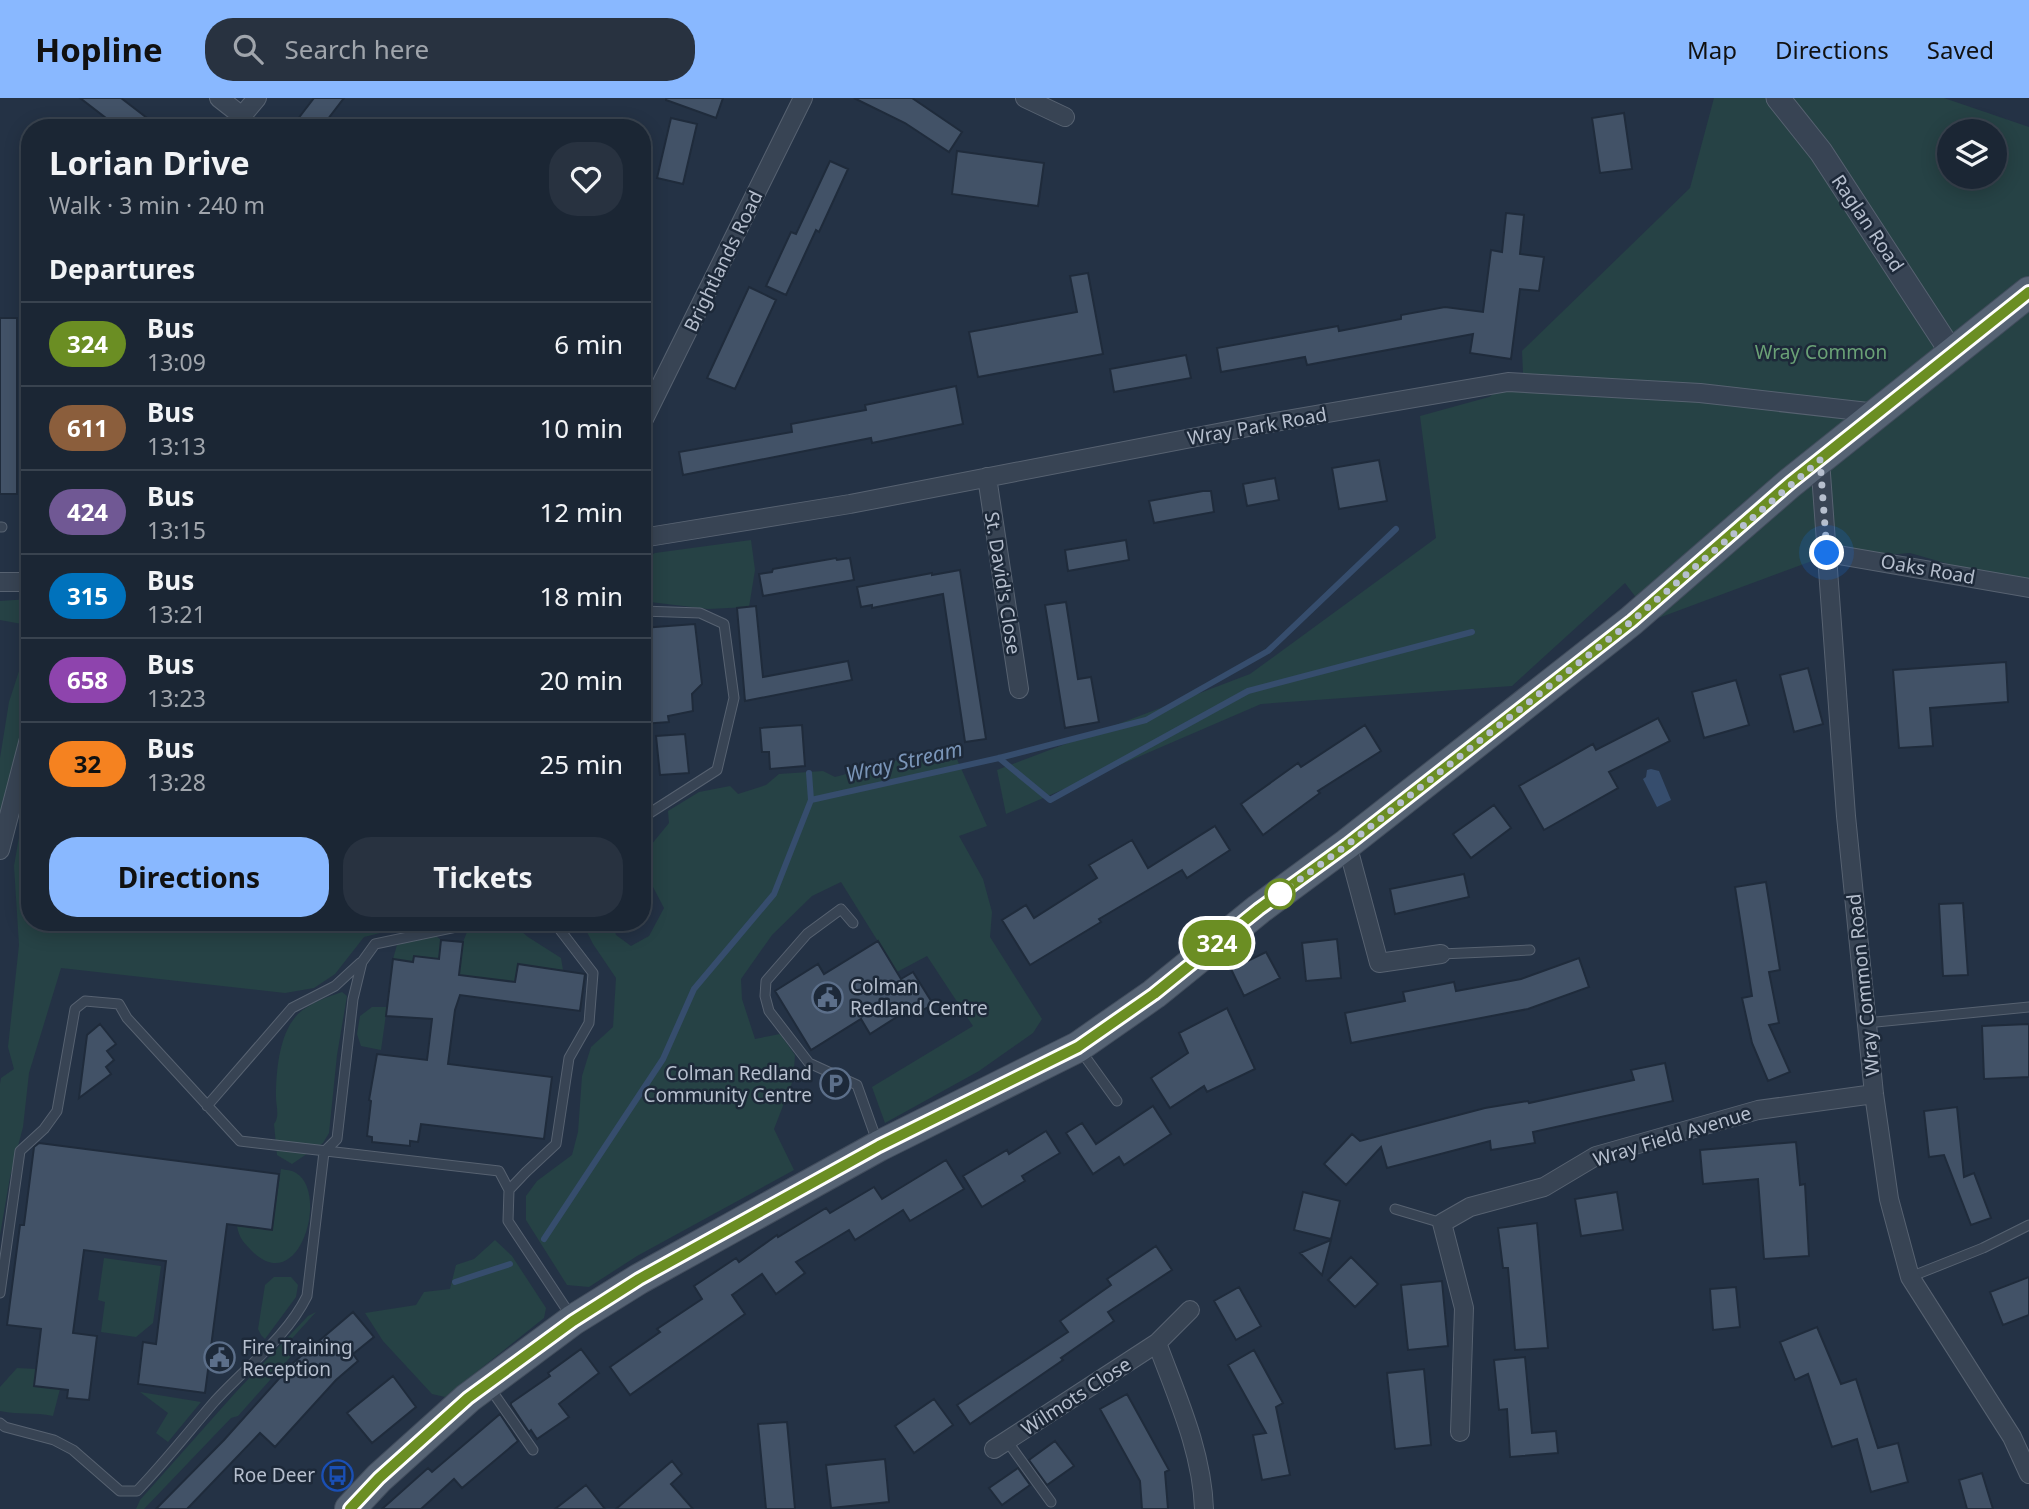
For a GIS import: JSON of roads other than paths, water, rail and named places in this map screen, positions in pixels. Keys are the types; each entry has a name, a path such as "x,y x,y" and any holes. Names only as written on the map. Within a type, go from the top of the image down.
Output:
{"main road":[{"path":"350,1509 379,1478 468,1398 573,1321 639,1279 879,1146 1078,1047 1154,994 1259,909 1347,845 1632,621 1820,460 2029,292"}],"street":[{"path":"219,98 235,119"},
{"path":"240,119 257,98"},
{"name":"Brightlands Road","path":"651,405 803,98"},
{"path":"1025,98 1065,117"},
{"name":"Raglan Road","path":"1778,98 1821,152 1952,353"},
{"name":"Wray Park Road","path":"651,537 864,502 1264,424 1508,382 1700,393 1877,413"},
{"name":"Wray Common Road","path":"1820,460 1846,816 1866,1023 1889,1199 1910,1277 2012,1437 2029,1474"},
{"name":"St. David's Close","path":"987,477 1019,689"},
{"name":"Oaks Road","path":"1827,553 2029,588"},
{"path":"0,582 21,582"},
{"path":"0,850 21,770"},
{"path":"1347,845 1379,963 1441,954"},
{"name":"Wray Field Avenue","path":"1442,1223 1470,1207 1544,1186 1596,1156 1758,1110 1874,1094"},
{"path":"1442,1223 1464,1308 1460,1432"},
{"name":"Wilmots Close","path":"1001,1445 1157,1343 1190,1310"},
{"path":"1157,1343 1197,1453 1204,1509"}],"lane":[{"path":"651,611 700,613 724,624 734,698 717,770 651,812"},
{"path":"853,923 841,909 807,934 766,981 765,996 769,1011 809,1063 857,1085 879,1146"},
{"path":"207,1106 292,1008 335,986 362,962 375,944 438,931"},
{"path":"509,1190 556,1144 569,1058 589,1023 593,973 561,931"},
{"path":"1441,954 1530,950"},
{"path":"0,1423 5,1427 54,1440 73,1450 120,1491 137,1491 215,1402 297,1316 307,1296 324,1152 337,1139 353,999 362,962"},
{"path":"0,1293 20,1152 44,1129 57,1111 75,1009 85,1001 119,1004 127,1017 240,1141 499,1171 509,1190 508,1221 573,1321"},
{"path":"1866,1023 2029,1006"},
{"path":"1078,1047 1117,1101"},
{"path":"1395,1209 1442,1223"},
{"path":"1910,1277 1983,1248 2029,1225"},
{"path":"488,1384 533,1450"},
{"path":"1001,1445 1051,1502"}],"water":[{"path":"1647,770 1659,771 1671,800 1657,807 1643,779"}],"waterway":[{"path":"811,800 999,758 1146,720 1268,651 1396,529"},
{"name":"Wray Stream","path":"999,758 1050,800 1248,691 1472,632"},
{"name":"Wray Stream","path":"544,1239 663,1059 694,989 774,894 811,800 809,773"},
{"name":"Wray Stream","path":"455,1282 510,1264"}],"place":[{"name":"Colman Redland Centre","path":"827,997"},
{"name":"Colman Redland Community Centre","path":"835,1084"},
{"name":"Fire Training Reception","path":"219,1358"},
{"name":"Roe Deer","path":"338,1475"}],"park label":[{"name":"Wray Common","path":"1821,352"}]}
